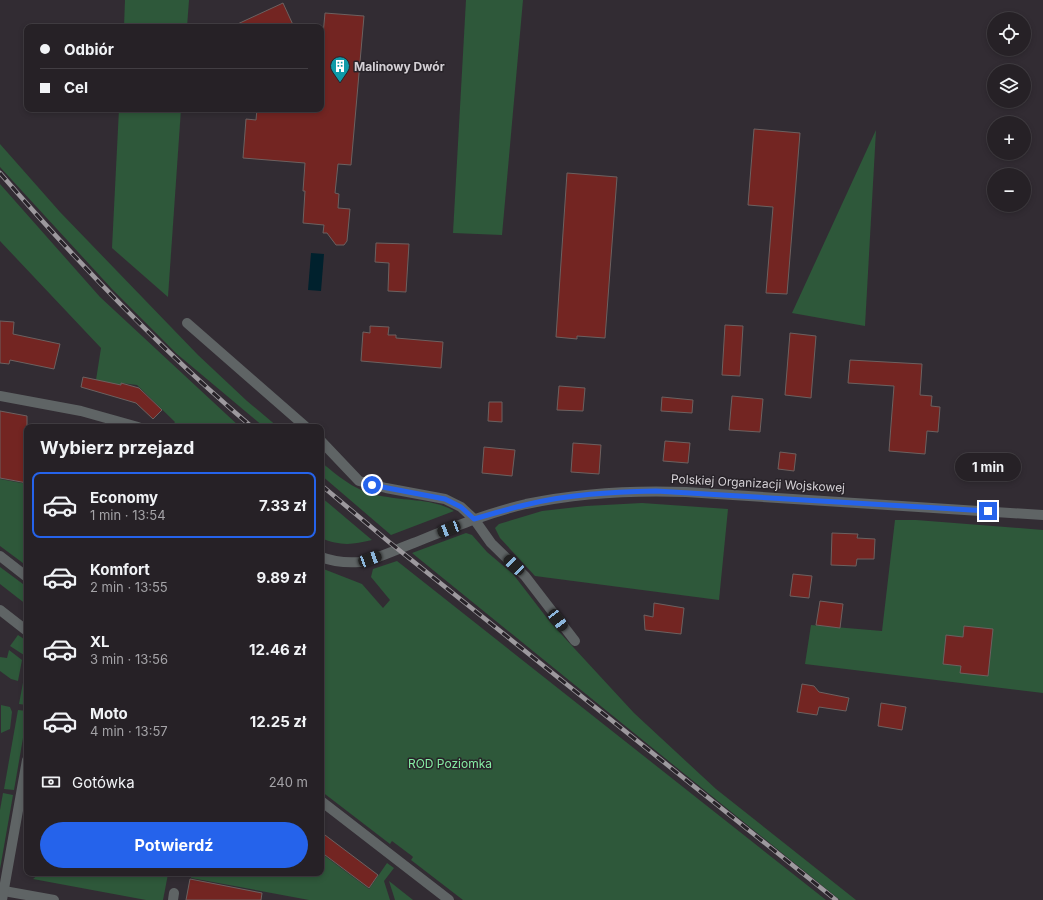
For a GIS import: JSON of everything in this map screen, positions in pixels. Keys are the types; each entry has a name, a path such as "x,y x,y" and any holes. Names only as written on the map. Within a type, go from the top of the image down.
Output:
{"street":[{"path":"188,323 303,424"},
{"path":"0,396 82,411 129,424"},
{"path":"324,444 359,481 386,488 445,499 461,507 474,519 491,543 525,576 575,641"},
{"name":"Polskiej Organizacji Wojskowej","path":"324,558 332,562 347,563 370,559 474,519 524,505 552,499 610,492 656,491 871,503 1043,516"},
{"path":"0,556 24,575"},
{"path":"0,610 24,629"},
{"path":"24,777 3,896 54,900"},
{"path":"324,803 449,900"}],"green space":[{"path":"125,0 189,0 187,24 124,24"},
{"path":"466,0 523,0 502,235 453,233"},
{"path":"119,112 181,112 168,297 112,248"},
{"path":"876,130 865,326 792,313"},
{"path":"0,144 60,212 198,355 247,401 274,424 260,424 177,354 112,289 0,167"},
{"path":"0,184 100,297 237,424 173,424 175,422 137,385 121,383 120,387 96,380 101,348 0,241"},
{"path":"324,464 344,480 368,493 430,502 454,511 391,535 324,478"},
{"path":"0,479 24,483 24,564 0,546"},
{"path":"324,500 372,540 346,544 324,539"},
{"path":"642,503 728,509 719,600 535,576 500,538 495,528 499,524 542,511 586,506"},
{"path":"895,520 916,520 1043,530 1043,693 805,664 811,625 882,631"},
{"path":"466,533 472,535 487,552 513,574 550,622 634,713 716,789 856,900 840,900 412,553"},
{"name":"ROD Poziomka","path":"397,561 826,900 463,900 411,860 413,857 412,856 392,841 390,844 324,793 324,569 362,584 383,608 390,600 371,577 373,569"},
{"path":"0,567 24,585 24,603 0,584"},
{"path":"18,635 24,639 24,655 10,646"},
{"path":"9,650 22,660 18,681 11,679 0,671 0,657 7,658"},
{"path":"24,677 24,705 19,704"},
{"path":"1,705 10,707 12,712 10,729 1,733"},
{"path":"18,710 24,711 24,732 14,790 4,789"},
{"path":"3,793 13,795 0,869 0,810"},
{"path":"324,855 369,889 387,863 394,868 384,881 390,900 309,900 191,878 191,876 324,876"},
{"path":"36,876 168,876 163,900 146,900 33,879"},
{"path":"389,881 413,900 395,900"}],"water":[{"path":"311,253 324,254 321,291 308,290"}],"building":[{"path":"283,3 293,24 238,24"},
{"name":"Malinowy Dwór","path":"325,13 364,16 351,165 338,164 335,193 339,194 338,208 350,209 347,241 344,245 336,245 327,233 323,233 324,225 303,223 305,163 243,158 246,119 256,120 257,112 324,112"},
{"path":"754,129 800,133 787,294 766,293 773,207 748,205"},
{"path":"567,173 617,177 605,338 577,336 577,339 556,337"},
{"path":"376,243 409,244 406,292 388,291 389,263 375,262"},
{"path":"0,321 14,322 13,334 60,344 54,369 10,360 9,364 0,363"},
{"path":"725,325 743,326 740,376 722,375"},
{"path":"370,326 389,327 388,335 396,335 396,338 443,342 441,368 361,361 363,332 370,333"},
{"path":"790,333 816,336 811,398 785,395"},
{"path":"850,360 922,364 920,395 932,396 931,406 940,407 938,432 927,431 925,454 889,451 894,386 848,383"},
{"path":"83,377 121,385 121,383 139,388 162,410 153,419 136,403 81,387"},
{"path":"559,386 585,388 583,411 557,410"},
{"path":"732,396 763,399 760,432 729,430"},
{"path":"662,397 693,400 692,413 661,411"},
{"path":"489,402 502,402 502,422 488,421"},
{"path":"0,411 27,416 27,424 24,424 24,482 0,478"},
{"path":"665,441 690,443 688,463 663,461"},
{"path":"573,443 601,445 599,474 571,472"},
{"path":"484,447 515,450 512,476 482,473"},
{"path":"780,452 796,454 794,471 778,469"},
{"path":"832,533 858,534 857,538 875,539 874,559 857,559 856,566 831,565"},
{"path":"793,574 812,576 809,598 790,596"},
{"path":"820,601 843,604 840,628 816,625"},
{"path":"654,603 684,608 681,634 645,630 644,615 653,617"},
{"path":"964,626 993,629 988,676 960,673 961,666 943,664 946,635 963,637"},
{"path":"802,684 814,686 819,692 849,698 846,711 819,707 817,715 797,712"},
{"path":"881,703 906,707 902,730 878,726"},
{"path":"324,834 378,875 369,888 324,854"},
{"path":"190,879 262,893 261,900 186,900"}],"railway":[{"path":"0,173 59,240 121,305 218,398 248,424"},
{"path":"324,488 389,542 836,900"}],"place":[{"name":"Malinowy Dwór","path":"340,83"}],"route":[{"path":"372,485 445,499 461,507 474,519 546,500 610,492 656,491 988,511"}]}
